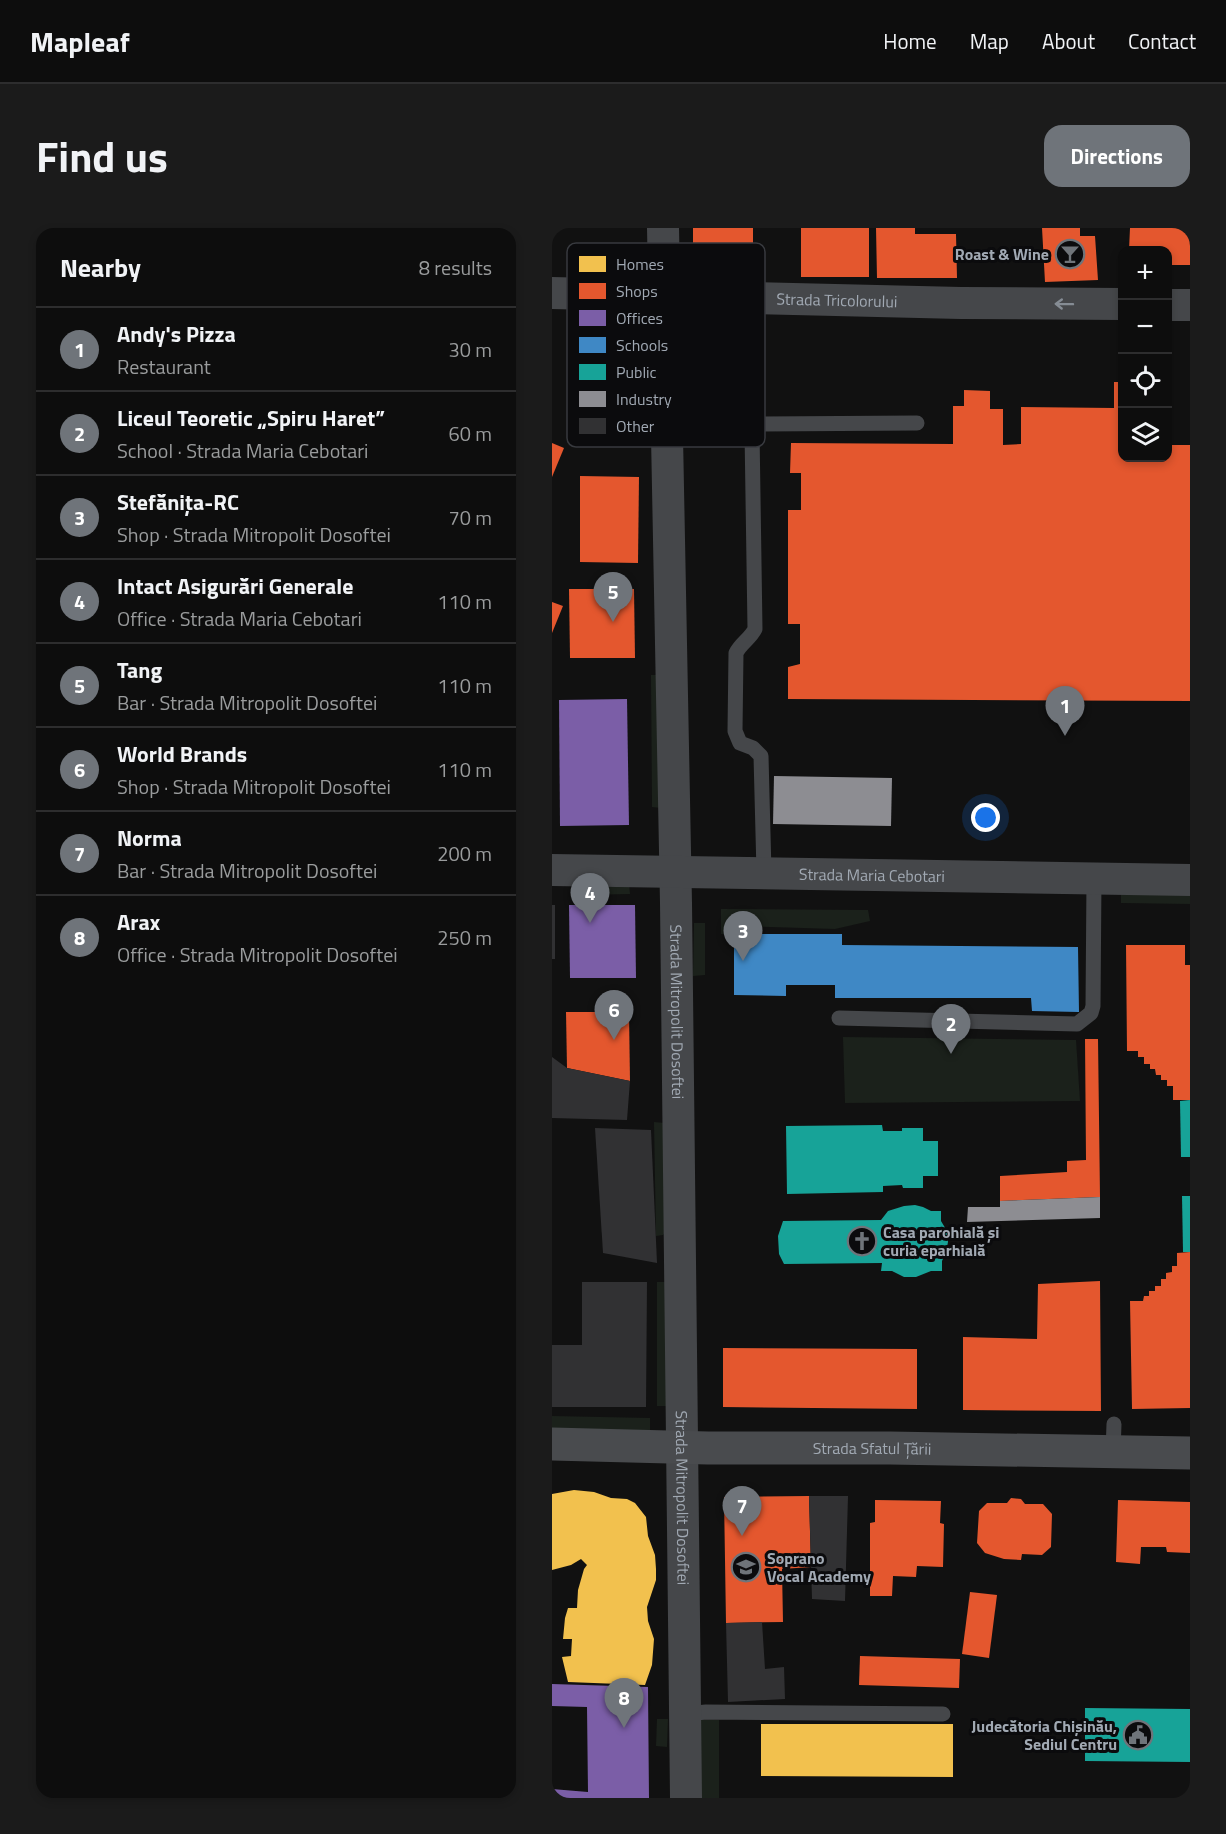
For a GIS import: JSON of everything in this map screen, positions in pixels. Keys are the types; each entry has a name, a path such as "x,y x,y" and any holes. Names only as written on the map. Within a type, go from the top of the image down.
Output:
{"main road":[{"name":"Strada Sfatul Țării","path":"552,1444 682,1447 1113,1438 1190,1453"}],"street":[{"name":"Strada Mitropolit Dosoftei","path":"663,228 663,243"},
{"name":"Strada Tricolorului","path":"552,293 567,293"},
{"name":"Strada Tricolorului","path":"765,298 1118,304"},
{"path":"1172,304 1190,305"},
{"name":"Strada Mitropolit Dosoftei","path":"668,447 686,1798"},
{"name":"Strada Maria Cebotari","path":"552,870 1190,880"}],"lane":[{"path":"765,424 917,423"},
{"path":"753,447 755,629 751,637 740,645 736,653 735,731 740,743 753,748 761,756 764,873"},
{"path":"839,1018 1077,1024 1091,1013 1093,1006 1094,879"},
{"path":"685,1714 706,1712 943,1714"}],"shaded area":[{"path":"651,675 661,675 661,808 652,807"},
{"path":"629,883 630,894 583,895 583,884"},
{"path":"1121,895 1190,895 1190,904 1121,903"},
{"path":"721,909 868,910 870,921 835,929 738,926 728,931 728,935 721,934"},
{"path":"694,923 705,923 705,975 693,976"},
{"path":"843,1037 1076,1040 1080,1101 845,1103"},
{"path":"654,1122 665,1123 666,1232 656,1236"},
{"path":"657,1282 666,1282 667,1406 657,1406"},
{"path":"552,1416 650,1418 650,1431 552,1430"},
{"path":"657,1719 668,1719 667,1747 656,1746"},
{"path":"693,1719 719,1720 719,1798 699,1798"}],"building: Homes":[{"path":"574,1490 627,1499 635,1503 646,1517 648,1536 655,1555 656,1580 647,1607 648,1621 654,1639 652,1665 645,1685 568,1682 562,1657 571,1656 572,1639 563,1639 565,1618 568,1608 577,1608 578,1590 587,1565 581,1559 571,1565 552,1570 552,1494"},
{"path":"761,1724 953,1724 953,1777 761,1776"}],"building: Shops":[{"path":"693,228 753,228 753,243 693,243"},
{"path":"801,228 869,228 869,277 801,277"},
{"path":"876,228 915,228 915,234 956,234 957,278 877,278"},
{"path":"1042,228 1080,228 1080,236 1095,236 1098,280 1045,282"},
{"path":"1130,228 1190,228 1190,265 1172,265 1172,246 1129,246"},
{"path":"1114,382 1118,382 1118,462 1172,462 1172,445 1190,445 1190,701 788,699 788,667 800,664 800,624 788,624 788,510 801,510 801,473 790,473 791,443 953,444 953,406 964,406 964,390 990,391 990,409 1003,409 1003,445 1021,444 1021,407 1114,408"},
{"path":"552,443 564,448 552,477"},
{"path":"580,476 639,477 638,563 580,562"},
{"path":"569,589 634,589 635,658 570,658"},
{"path":"552,602 563,606 552,633"},
{"path":"1126,945 1185,945 1185,965 1190,965 1190,1100 1173,1100 1173,1086 1167,1086 1167,1080 1161,1080 1161,1075 1156,1075 1155,1069 1150,1069 1150,1064 1144,1064 1144,1057 1138,1057 1138,1051 1127,1051"},
{"path":"566,1012 629,1012 630,1081 567,1068"},
{"path":"1085,1039 1098,1039 1100,1197 1000,1201 1000,1176 1067,1172 1067,1161 1086,1160"},
{"path":"1190,1252 1190,1408 1132,1409 1130,1301 1143,1301 1144,1296 1149,1296 1149,1291 1155,1291 1155,1286 1161,1286 1161,1279 1166,1279 1166,1273 1172,1272 1172,1266 1177,1266 1177,1253"},
{"path":"1100,1281 1101,1411 963,1410 963,1337 1037,1339 1038,1284"},
{"path":"723,1348 917,1349 917,1409 723,1407"},
{"path":"809,1496 811,1567 782,1569 783,1622 726,1623 724,1497"},
{"path":"1011,1498 1021,1499 1025,1504 1043,1504 1052,1514 1051,1547 1042,1555 1022,1554 1021,1560 1004,1559 985,1553 977,1543 979,1511 987,1503 1007,1503"},
{"path":"875,1500 941,1501 940,1523 944,1524 943,1567 917,1566 916,1577 893,1576 892,1596 870,1596 870,1523 875,1522"},
{"path":"1118,1500 1190,1502 1190,1553 1167,1552 1166,1547 1141,1547 1140,1564 1116,1562"},
{"path":"970,1592 997,1595 989,1658 962,1654"},
{"path":"860,1656 960,1659 959,1688 859,1685"}],"building: Offices":[{"path":"627,699 629,825 560,826 559,700"},
{"path":"569,905 635,905 636,978 570,978"},
{"path":"552,1684 648,1687 649,1798 552,1798 552,1789 588,1792 587,1707 552,1706"}],"building: Schools":[{"path":"734,934 842,934 842,945 1078,947 1079,1012 1032,1011 1031,998 835,998 835,985 786,985 786,996 734,995"}],"building: Public":[{"path":"1190,1100 1190,1157 1181,1157 1180,1101"},
{"path":"882,1125 883,1131 923,1128 923,1141 938,1141 938,1176 923,1176 923,1188 903,1188 902,1185 883,1186 883,1192 787,1194 786,1126"},
{"path":"1182,1196 1190,1196 1190,1252 1183,1252"},
{"name":"Casa parohială și curia eparhială","path":"915,1205 931,1211 941,1211 941,1221 947,1231 948,1242 942,1261 942,1271 931,1271 916,1277 904,1277 892,1271 881,1271 882,1263 784,1264 779,1254 778,1236 783,1221 881,1220 888,1211"},
{"name":"Judecătoria Chișinău, Sediul Centru","path":"1085,1708 1190,1709 1190,1762 1085,1761"}],"building: Industry":[{"path":"774,776 892,778 891,826 773,824"},
{"path":"1100,1197 1100,1218 967,1222 968,1207 1000,1207 1000,1201"}],"building: Other":[{"path":"552,905 555,905 555,959 552,959"},
{"path":"552,1057 567,1068 630,1081 627,1120 552,1118"},
{"path":"595,1128 651,1130 657,1263 603,1253"},
{"path":"582,1282 647,1282 646,1407 552,1407 552,1345 582,1345"},
{"path":"809,1496 848,1496 845,1601 812,1599"},
{"path":"762,1622 765,1669 784,1667 785,1699 728,1702 726,1623"}],"place":[{"name":"Roast & Wine","path":"1070,254"},
{"name":"Tang","path":"613,622"},
{"name":"Andy's Pizza","path":"1065,736"},
{"name":"Intact Asigurări Generale","path":"590,923"},
{"name":"Stefănița-RC","path":"743,961"},
{"name":"World Brands","path":"614,1040"},
{"name":"Liceul Teoretic „Spiru Haret”","path":"951,1054"},
{"name":"Casa parohială și curia eparhială","path":"862,1241"},
{"name":"Norma","path":"742,1536"},
{"name":"Soprano Vocal Academy","path":"746,1567"},
{"name":"Arax","path":"624,1728"},
{"name":"Judecătoria Chișinău, Sediul Centru","path":"1138,1735"}]}
